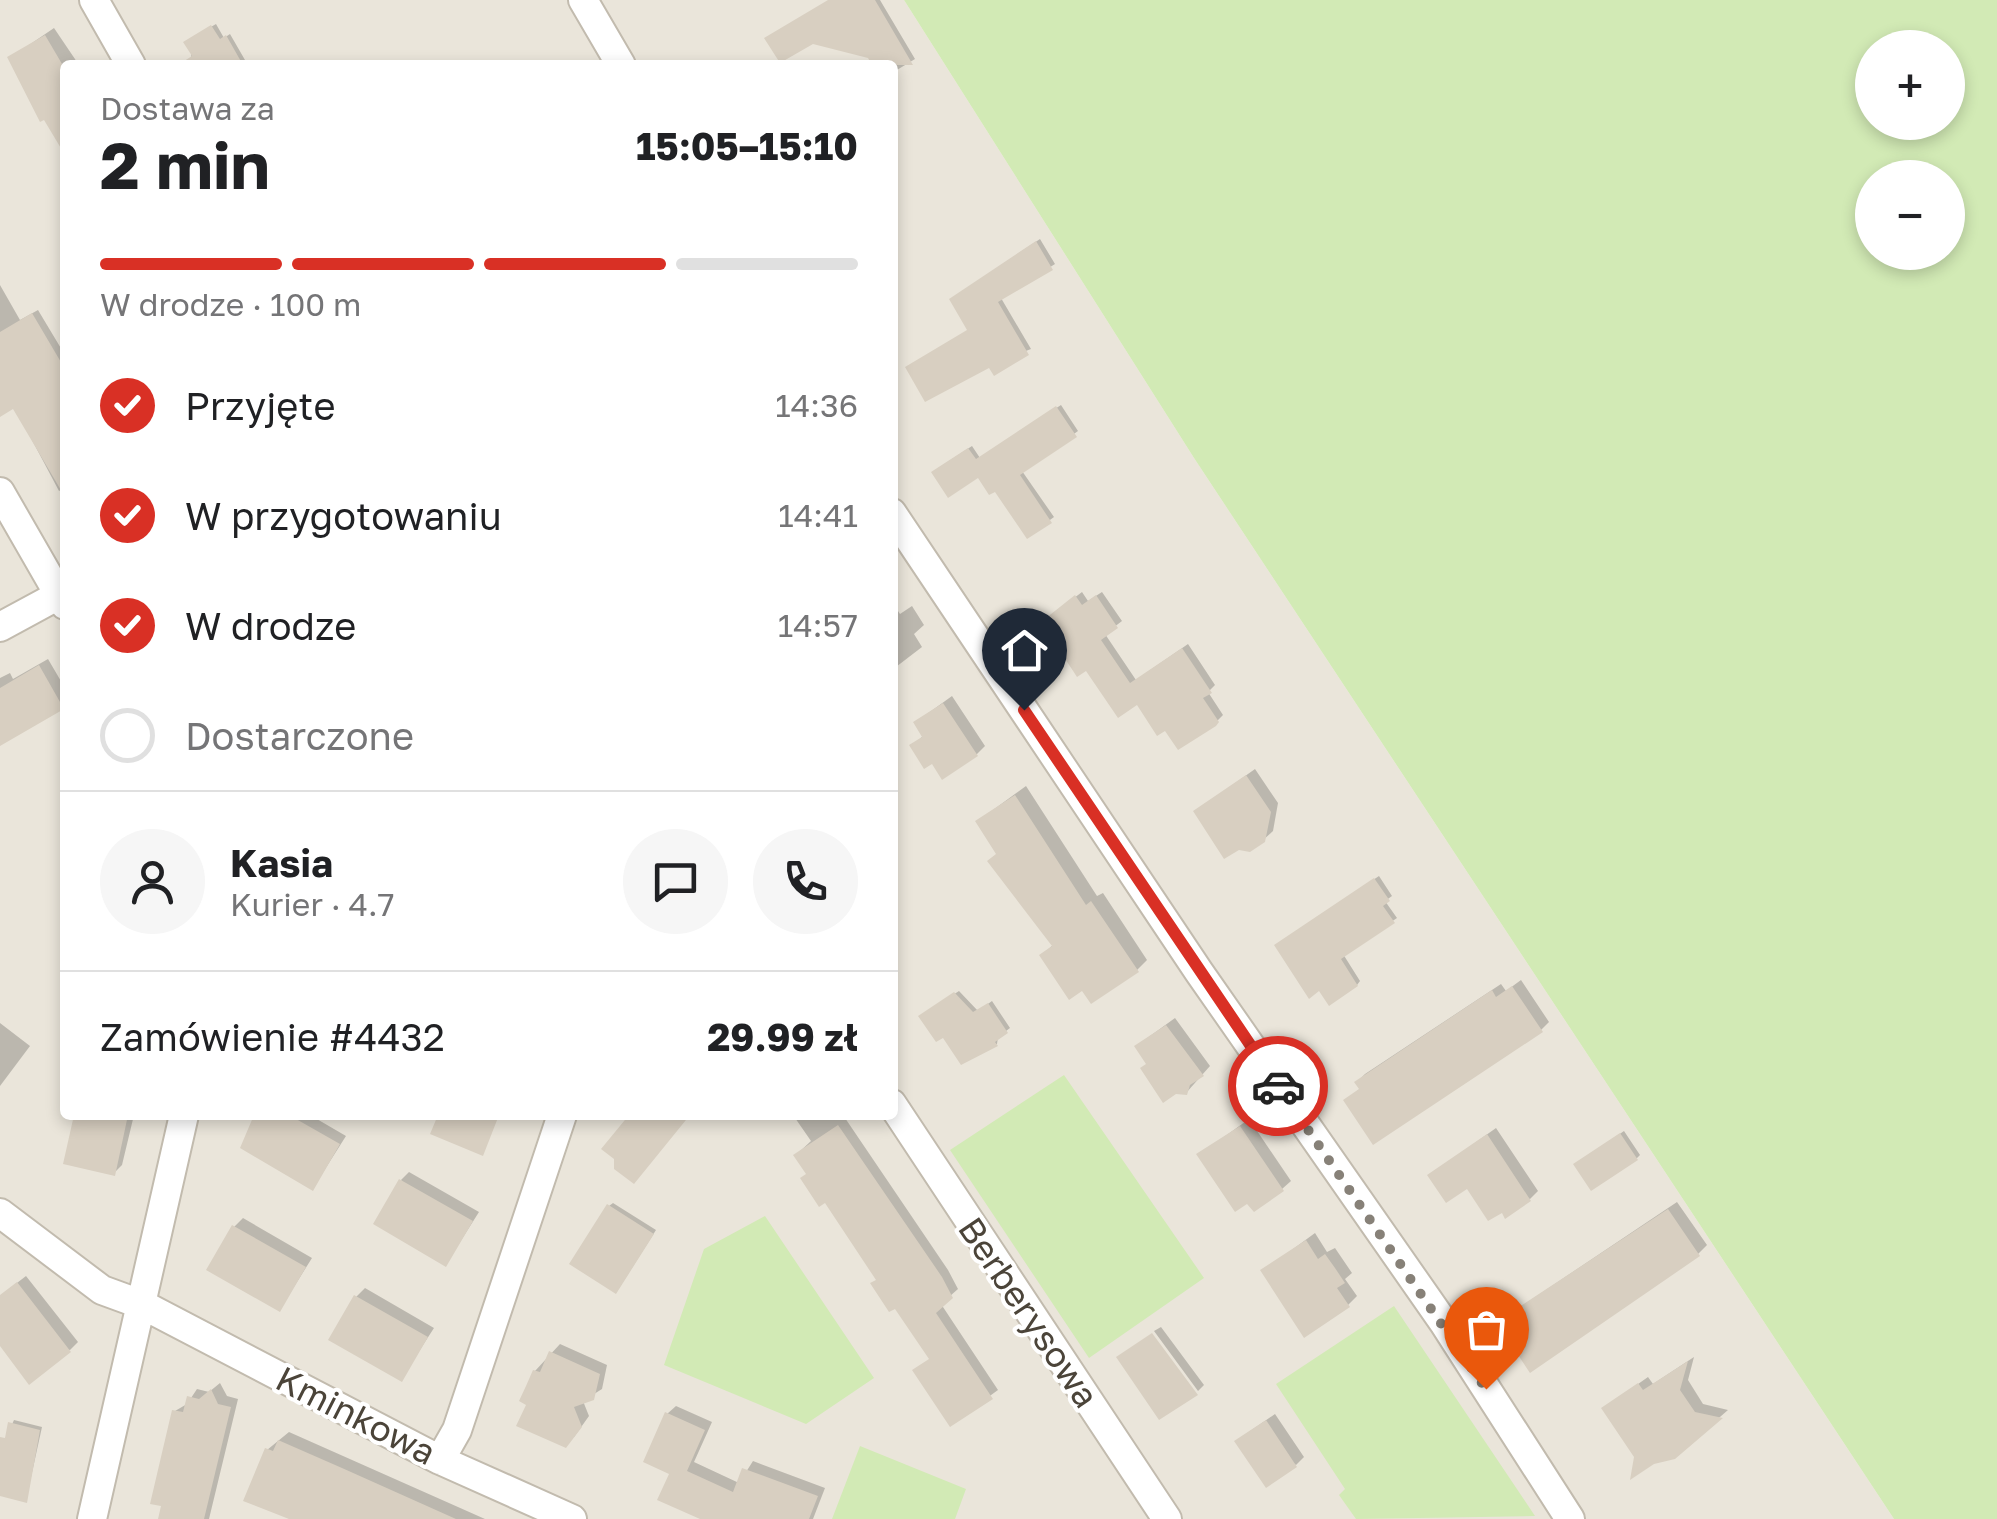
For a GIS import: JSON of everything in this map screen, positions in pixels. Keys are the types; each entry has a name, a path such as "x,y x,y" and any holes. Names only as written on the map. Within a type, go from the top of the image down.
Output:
{"street":[{"path":"94,0 128,60"},
{"path":"584,0 618,60"},
{"path":"0,492 60,597"},
{"path":"898,522 1199,972 1444,1324 1570,1519"},
{"path":"0,627 60,601"},
{"name":"Berberysowa","path":"898,1113 1167,1519"},
{"path":"92,1519 183,1120"},
{"path":"440,1460 457,1430 560,1120"},
{"name":"Kminkowa","path":"0,1213 102,1290 142,1304 440,1460 572,1519"}],"shaded area":[{"path":"0,0 904,0 1194,458 1894,1519 0,1519"}],"green space":[{"path":"904,0 1997,0 1997,1519 1894,1519 1194,458"},
{"path":"1064,1075 1204,1278 1089,1358 950,1150"},
{"path":"765,1216 874,1378 806,1424 664,1365 704,1249"},
{"path":"1394,1306 1535,1516 1356,1519 1339,1495 1345,1489 1276,1384"},
{"path":"860,1446 966,1489 955,1519 832,1519"}],"building":[{"path":"828,0 875,0 913,65 898,65 898,60 869,60 813,44 778,60 764,38"},
{"path":"211,25 220,39 226,35 240,60 186,60 192,56 183,42"},
{"path":"45,35 60,60 60,147 44,120 40,122 7,57"},
{"path":"1036,241 1053,270 998,302 1029,355 994,376 989,368 925,402 905,367 967,330 949,299"},
{"path":"32,313 60,361 60,489 13,409 0,417 0,332"},
{"path":"1056,406 1077,437 1020,475 1052,523 1027,539 995,492 989,495 978,478 948,498 931,472 968,448 976,459"},
{"path":"1075,595 1082,605 1096,595 1118,628 1101,640 1130,683 1182,648 1212,693 1203,698 1219,722 1216,726 1178,750 1165,731 1157,736 1137,705 1118,718 1086,671 1077,677 1041,622"},
{"path":"39,665 60,702 60,711 0,746 0,688"},
{"path":"943,703 978,756 942,780 932,764 924,769 909,745 922,737 913,722"},
{"path":"1246,775 1271,812 1265,842 1250,852 1239,850 1224,859 1193,811"},
{"path":"1015,795 1086,905 1091,901 1139,972 1091,1004 1082,991 1069,1000 1039,955 1052,946 987,861 996,854 975,821"},
{"path":"1374,878 1390,901 1383,906 1395,923 1341,959 1358,986 1329,1006 1319,991 1309,999 1274,945"},
{"path":"1512,986 1543,1032 1373,1145 1343,1100 1359,1089 1354,1082 1492,990 1496,997"},
{"path":"954,992 973,1012 988,1003 1008,1033 995,1042 998,1046 961,1065 943,1038 936,1042 918,1016"},
{"path":"1166,1025 1204,1076 1190,1085 1187,1095 1176,1094 1163,1103 1140,1068 1146,1064 1134,1046"},
{"path":"73,1120 127,1120 115,1176 63,1164"},
{"path":"252,1120 298,1120 340,1144 313,1191 240,1148"},
{"path":"436,1120 497,1120 483,1156 430,1134"},
{"path":"625,1120 686,1120 634,1184 614,1169 614,1159 601,1149"},
{"path":"838,1125 942,1277 953,1298 936,1313 993,1399 950,1427 912,1370 929,1359 895,1309 889,1312 870,1283 876,1280 825,1203 819,1207 800,1178 806,1174 793,1155"},
{"path":"1240,1126 1284,1191 1254,1212 1247,1204 1235,1212 1196,1154"},
{"path":"1620,1133 1638,1160 1591,1191 1573,1164"},
{"path":"1487,1134 1531,1201 1505,1219 1502,1213 1488,1221 1467,1189 1446,1203 1427,1175"},
{"path":"399,1179 473,1221 446,1267 373,1224"},
{"path":"607,1204 654,1234 616,1294 569,1264"},
{"path":"1668,1209 1700,1256 1530,1373 1499,1326 1513,1318 1510,1313"},
{"path":"232,1225 306,1267 280,1312 206,1270"},
{"path":"1306,1240 1318,1259 1325,1254 1345,1283 1337,1288 1350,1307 1304,1338 1260,1270"},
{"path":"17,1282 71,1352 29,1385 0,1346 0,1295"},
{"path":"354,1295 428,1337 402,1382 328,1340"},
{"path":"1152,1333 1198,1395 1159,1420 1116,1357"},
{"path":"549,1351 600,1374 594,1400 574,1407 582,1427 566,1448 516,1426 526,1405 519,1401 533,1370 540,1372"},
{"path":"1688,1361 1680,1390 1695,1412 1723,1418 1675,1459 1654,1464 1630,1480 1634,1457 1601,1408 1638,1383 1643,1390"},
{"path":"211,1389 218,1404 231,1407 204,1519 158,1519 161,1506 150,1504 172,1410 183,1412 187,1396 199,1399"},
{"path":"665,1412 705,1430 687,1471 733,1492 742,1468 818,1496 809,1519 700,1519 657,1500 669,1474 643,1462"},
{"path":"1266,1420 1297,1467 1266,1488 1234,1441"},
{"path":"8,1422 40,1430 27,1503 0,1496 0,1437 5,1438"},
{"path":"278,1440 456,1519 289,1519 243,1501 265,1448 273,1451"}],"way so far":[{"path":"1278,1086 1486,1389"}],"route":[{"path":"1024,710 1278,1086"}]}
